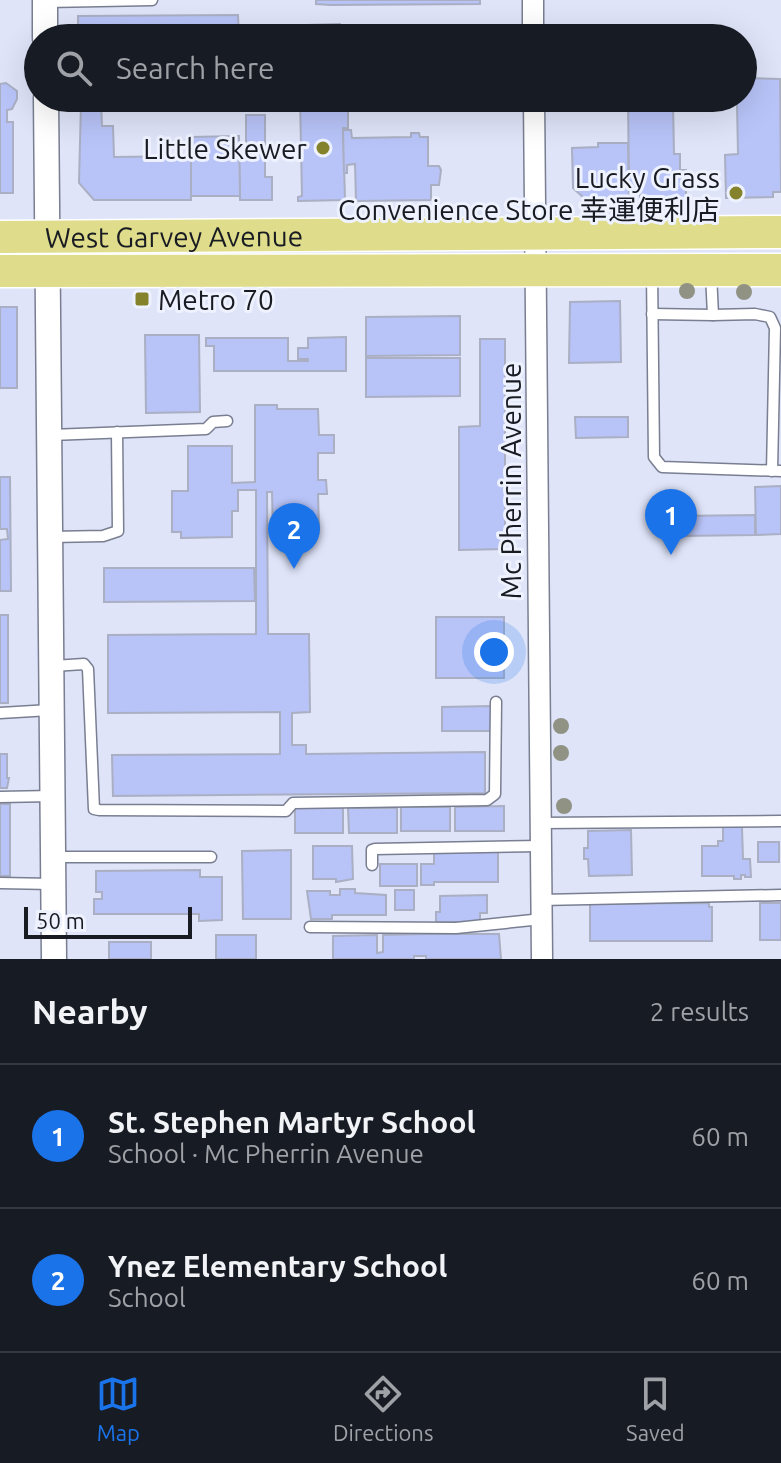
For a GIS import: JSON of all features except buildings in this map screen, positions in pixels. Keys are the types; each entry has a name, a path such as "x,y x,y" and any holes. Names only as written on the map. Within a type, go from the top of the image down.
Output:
{"main road":[{"name":"West Garvey Avenue","path":"0,237 781,232"},
{"name":"West Garvey Avenue","path":"0,271 781,270"}],"street":[{"path":"533,0 533,24"},
{"path":"45,1 45,24"},
{"path":"46,112 54,959"},
{"name":"Mc Pherrin Avenue","path":"534,112 542,959"}],"lane":[{"path":"45,1 152,0"},
{"path":"652,270 652,314 654,457 662,467 776,471 775,328 770,317 755,314 652,314"},
{"path":"711,270 713,315"},
{"path":"49,435 206,429 213,422 227,421"},
{"path":"51,537 103,536 118,531 117,432"},
{"path":"51,666 84,664 88,669 94,809 99,810 286,811 293,803 487,800 495,794 496,702"},
{"path":"0,713 51,710"},
{"path":"0,797 52,796"},
{"path":"541,823 781,821"},
{"path":"372,865 372,850 375,849 541,846"},
{"path":"53,857 211,857"},
{"path":"0,883 53,884"},
{"path":"310,927 456,928 541,910 781,895"}],"place":[{"name":"Little Skewer","path":"323,148"},
{"name":"Lucky Grass Convenience Store 幸運便利店","path":"736,193"},
{"name":"Metro 70","path":"142,299"},
{"name":"St. Stephen Martyr School","path":"671,555"},
{"name":"Ynez Elementary School","path":"294,569"}]}
